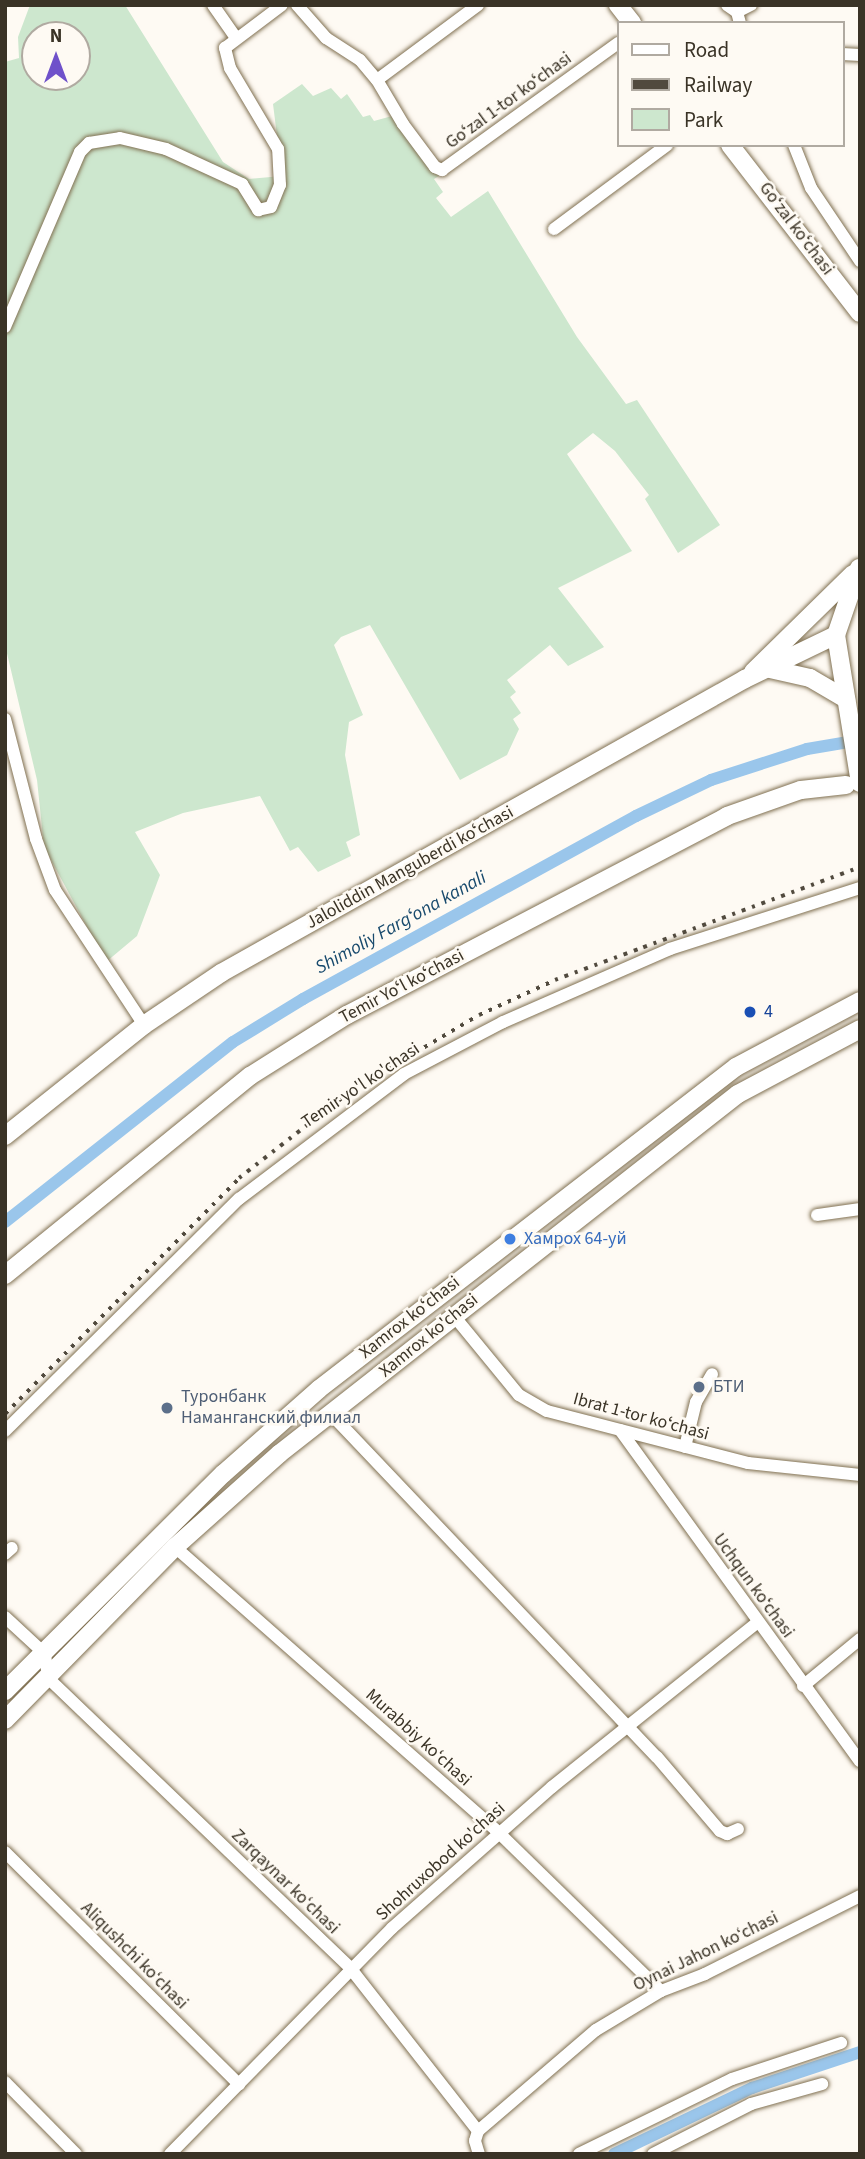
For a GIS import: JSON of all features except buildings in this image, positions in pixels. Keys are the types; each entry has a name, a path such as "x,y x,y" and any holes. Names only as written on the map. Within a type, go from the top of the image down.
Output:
{"main road":[{"path":"618,5 630,21"},
{"name":"Goʻzal koʻchasi","path":"732,147 860,313"},
{"path":"856,783 836,635 859,567"},
{"path":"745,679 859,567"},
{"name":"Jaloliddin Manguberdi koʻchasi","path":"5,1136 144,1025 221,973 745,679 836,635"},
{"path":"770,669 810,678 847,707"},
{"name":"Temir Yoʻl koʻchasi","path":"5,1275 250,1076 347,1015 727,816 801,790 856,783"},
{"name":"Xamrox koʻchasi","path":"5,1691 223,1474 319,1389 736,1067 860,1001"},
{"name":"Xamrox ko'chasi","path":"5,1720 176,1546 279,1454 738,1094 860,1029"}],"street":[{"path":"213,5 235,37"},
{"path":"5,327 80,152 89,144 120,138 157,146 243,184 258,210 276,202 280,185 278,149 225,56 228,43 282,5"},
{"path":"297,5 326,38 360,60 377,79 478,5"},
{"path":"735,13 751,5"},
{"name":"Goʻzal 1-tor koʻchasi","path":"377,79 403,124 435,167 442,170 616,44"},
{"path":"554,229 664,147"},
{"path":"795,147 811,188 860,261"},
{"path":"5,719 36,839 55,890 144,1025"},
{"name":"Temir yo'l ko'chasi","path":"5,1431 239,1199 404,1074 503,1023 670,949 860,888"},
{"path":"817,1215 860,1209"},
{"name":"Ibrat 1-tor koʻchasi","path":"454,1316 528,1404 684,1447 791,1471 860,1475"},
{"path":"402,1324 418,1345"},
{"path":"684,1447 696,1402 712,1374"},
{"path":"331,1414 626,1727 720,1831 727,1834 738,1829"},
{"name":"Uchqun koʻchasi","path":"620,1430 803,1686 860,1761"},
{"name":"Murabbiy ko‘chasi","path":"176,1546 499,1833 661,1991"},
{"path":"5,1616 45,1654 48,1678"},
{"name":"Shohruxobod ko'chasi","path":"170,2154 351,1969 499,1833 758,1622"},
{"path":"803,1686 860,1639"},
{"name":"Zarqaynar ko‘chasi","path":"48,1678 351,1969 478,2131"},
{"name":"Aliqushchi ko‘chasi","path":"5,1852 239,2084"},
{"name":"Oynai Jahon ko‘chasi","path":"478,2131 596,2030 661,1991 705,1974 860,1896"},
{"path":"579,2154 732,2079 841,2043"},
{"path":"5,2082 76,2154"},
{"path":"653,2154 751,2104 822,2084"},
{"path":"478,2131 475,2141 479,2154"}],"green space":[{"path":"30,5 125,5 223,162 249,179 282,176 273,104 302,84 313,96 331,88 341,99 347,94 363,117 370,115 374,121 392,116 439,176 434,179 443,192 436,198 451,217 488,191 577,337 626,404 637,400 720,525 678,553 645,499 649,495 615,451 593,433 567,454 632,551 558,588 604,647 568,666 550,645 507,680 516,692 510,697 521,713 513,719 519,729 507,755 460,780 370,625 341,637 334,645 363,715 349,722 345,755 360,835 346,842 351,856 318,872 298,847 290,851 260,796 183,813 135,832 160,875 137,936 106,962 44,847 37,780 5,645 5,62 19,58 18,37 21,29 21,91 91,91 91,21 24,21"}],"waterway":[{"name":"Shimoliy Fargʻona kanali","path":"5,1222 233,1042 303,999 636,816 711,780 807,749 860,740"},
{"path":"614,2154 752,2088 860,2052"}],"railway":[{"path":"5,1414 239,1178 352,1090 479,1015 555,980 860,867"}],"place":[{"name":"4","path":"750,1012"},
{"name":"Хамрох 64-уй","path":"510,1239"},
{"name":"БТИ","path":"699,1387"},
{"name":"Туронбанк Наманганский филиал","path":"167,1408"}]}
